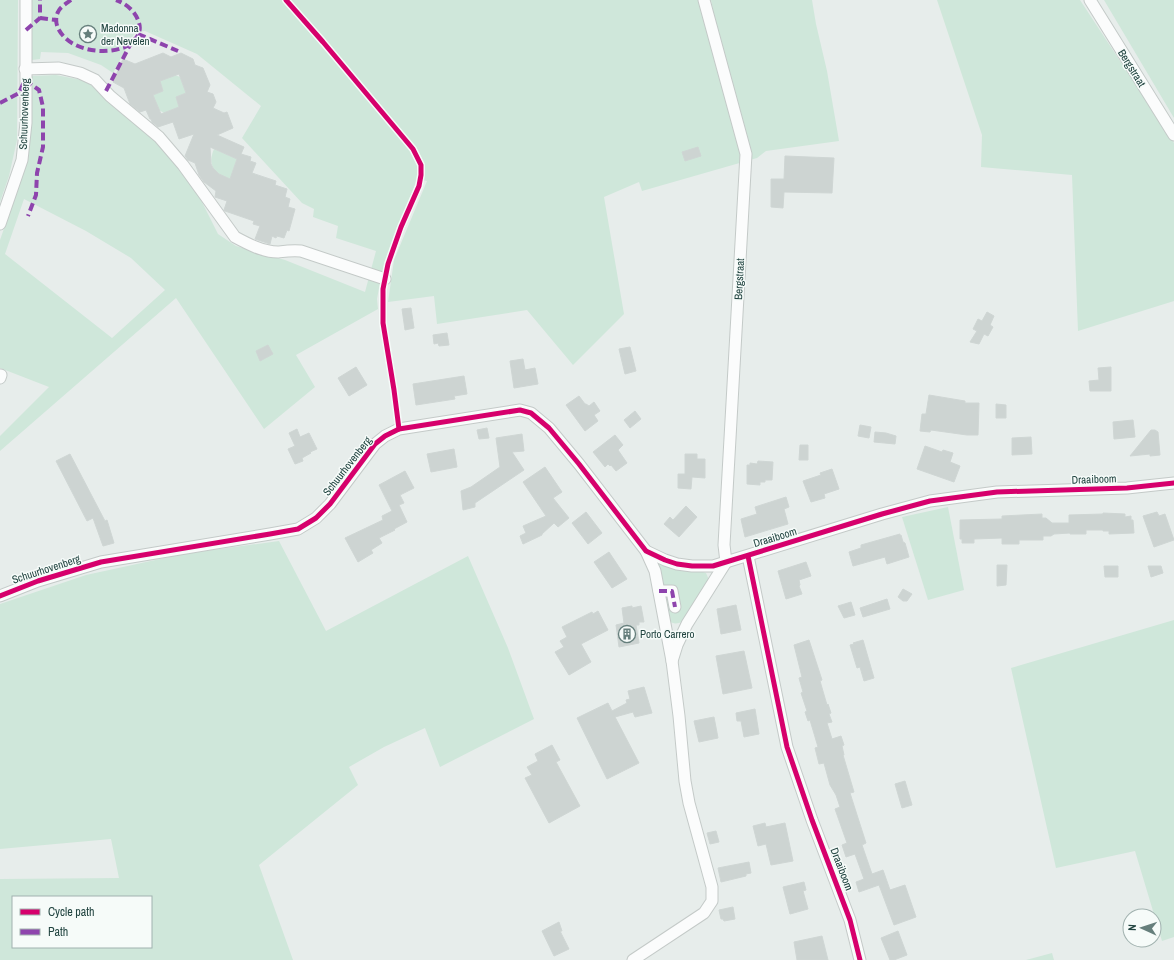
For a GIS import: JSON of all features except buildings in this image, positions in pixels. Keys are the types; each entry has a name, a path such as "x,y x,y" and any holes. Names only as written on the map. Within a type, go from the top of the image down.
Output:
{"street":[{"name":"Schuurhovenberg","path":"0,224 22,160 26,123 26,0"},
{"name":"Bergstraat","path":"704,0 746,154 724,544 726,562"},
{"name":"Bergstraat","path":"1090,0 1174,135"},
{"path":"25,69 59,68 80,73 96,80 110,96 159,137 183,165 235,236 246,243 265,250 277,252 287,250 301,251 385,280"},
{"name":"Schuurhovenberg","path":"0,596 38,581 101,562 298,529 316,518 330,504 375,444 385,436 399,429 520,410 532,413 549,428 579,464 646,551 677,564 692,566 713,566 748,556"},
{"name":"Draaiboom","path":"860,960 850,920 812,820 787,747 748,556 882,514 930,501 997,492 1127,488 1174,483"},
{"path":"633,960 704,913 712,901 712,887 689,803 685,780 672,661 659,591 655,571 646,551"},
{"path":"672,661 677,645 687,624 726,562"},
{"path":"659,591 672,591 675,607"}],"green space":[{"path":"0,0 18,0 17,140 9,176 0,202"},
{"path":"32,0 698,0 701,9 713,10 711,0 812,0 827,71 839,141 766,151 757,158 642,191 639,182 604,197 624,314 573,365 527,310 437,324 434,296 388,302 394,260 427,181 417,179 381,277 377,299 378,309 296,355 315,387 264,429 176,298 0,451 0,436 49,387 0,368 0,240 26,166 32,76 56,75 87,81 108,102 143,126 165,150 201,200 218,234 236,246 285,260 365,292 376,251 336,238 338,226 313,217 314,209 302,203 242,138 261,106 197,54 145,31 135,32 113,73 101,65 68,53 41,52 40,59 32,60","holes":["24,199 86,231 131,258 165,290 112,338 5,254"]},
{"path":"937,0 1080,0 1174,143 1174,301 1078,331 1072,175 981,167 982,135"},
{"path":"1104,0 1174,0 1174,118"},
{"path":"175,75 180,77 186,93 176,97 179,107 164,113 159,110 153,95 163,91 160,81"},
{"path":"214,149 237,159 232,173 236,184 220,175 213,167 211,162"},
{"path":"948,507 964,590 928,600 902,517"},
{"path":"279,541 326,631 468,556 508,648 534,719 440,767 425,728 384,747 349,767 358,785 259,865 293,960 0,960 0,879 119,878 111,839 0,849 0,604 86,575 183,554"},
{"path":"652,558 688,570 706,573 709,580 682,622 672,623 669,621"},
{"path":"1174,620 1174,937 1162,941 1162,908 1152,908 1135,851 1056,868 1011,668"},
{"path":"1052,953 1054,960 1026,960"}],"marked path":[{"path":"26,30 40,18 40,0"},
{"path":"71,0 60,8 56,17 57,26 64,37 71,42 78,46 96,51 114,50 126,47 138,36 140,27 138,19 127,6 116,0"},
{"path":"40,18 56,20"},
{"path":"138,34 178,51"},
{"path":"106,91 130,45"},
{"path":"0,103 19,93 25,80 39,90 43,107 43,147 37,173 36,195 28,216"},
{"path":"659,591 672,591 675,607"}],"cycle path":[{"path":"286,0 413,149 421,165 419,186 401,227 388,264 383,289 383,323 399,429"},
{"path":"0,596 38,581 101,562 298,529 316,518 330,504 375,444 385,436 399,429 520,410 531,413 549,428 579,464 646,551 677,564 692,566 713,566 882,514 930,501 997,492 1127,488 1174,483"},
{"path":"748,556 787,747 812,820 850,920 860,960"}],"place":[{"name":"Madonna der Nevelen","path":"88,34"},
{"name":"Porto Carrero","path":"627,634"}]}
